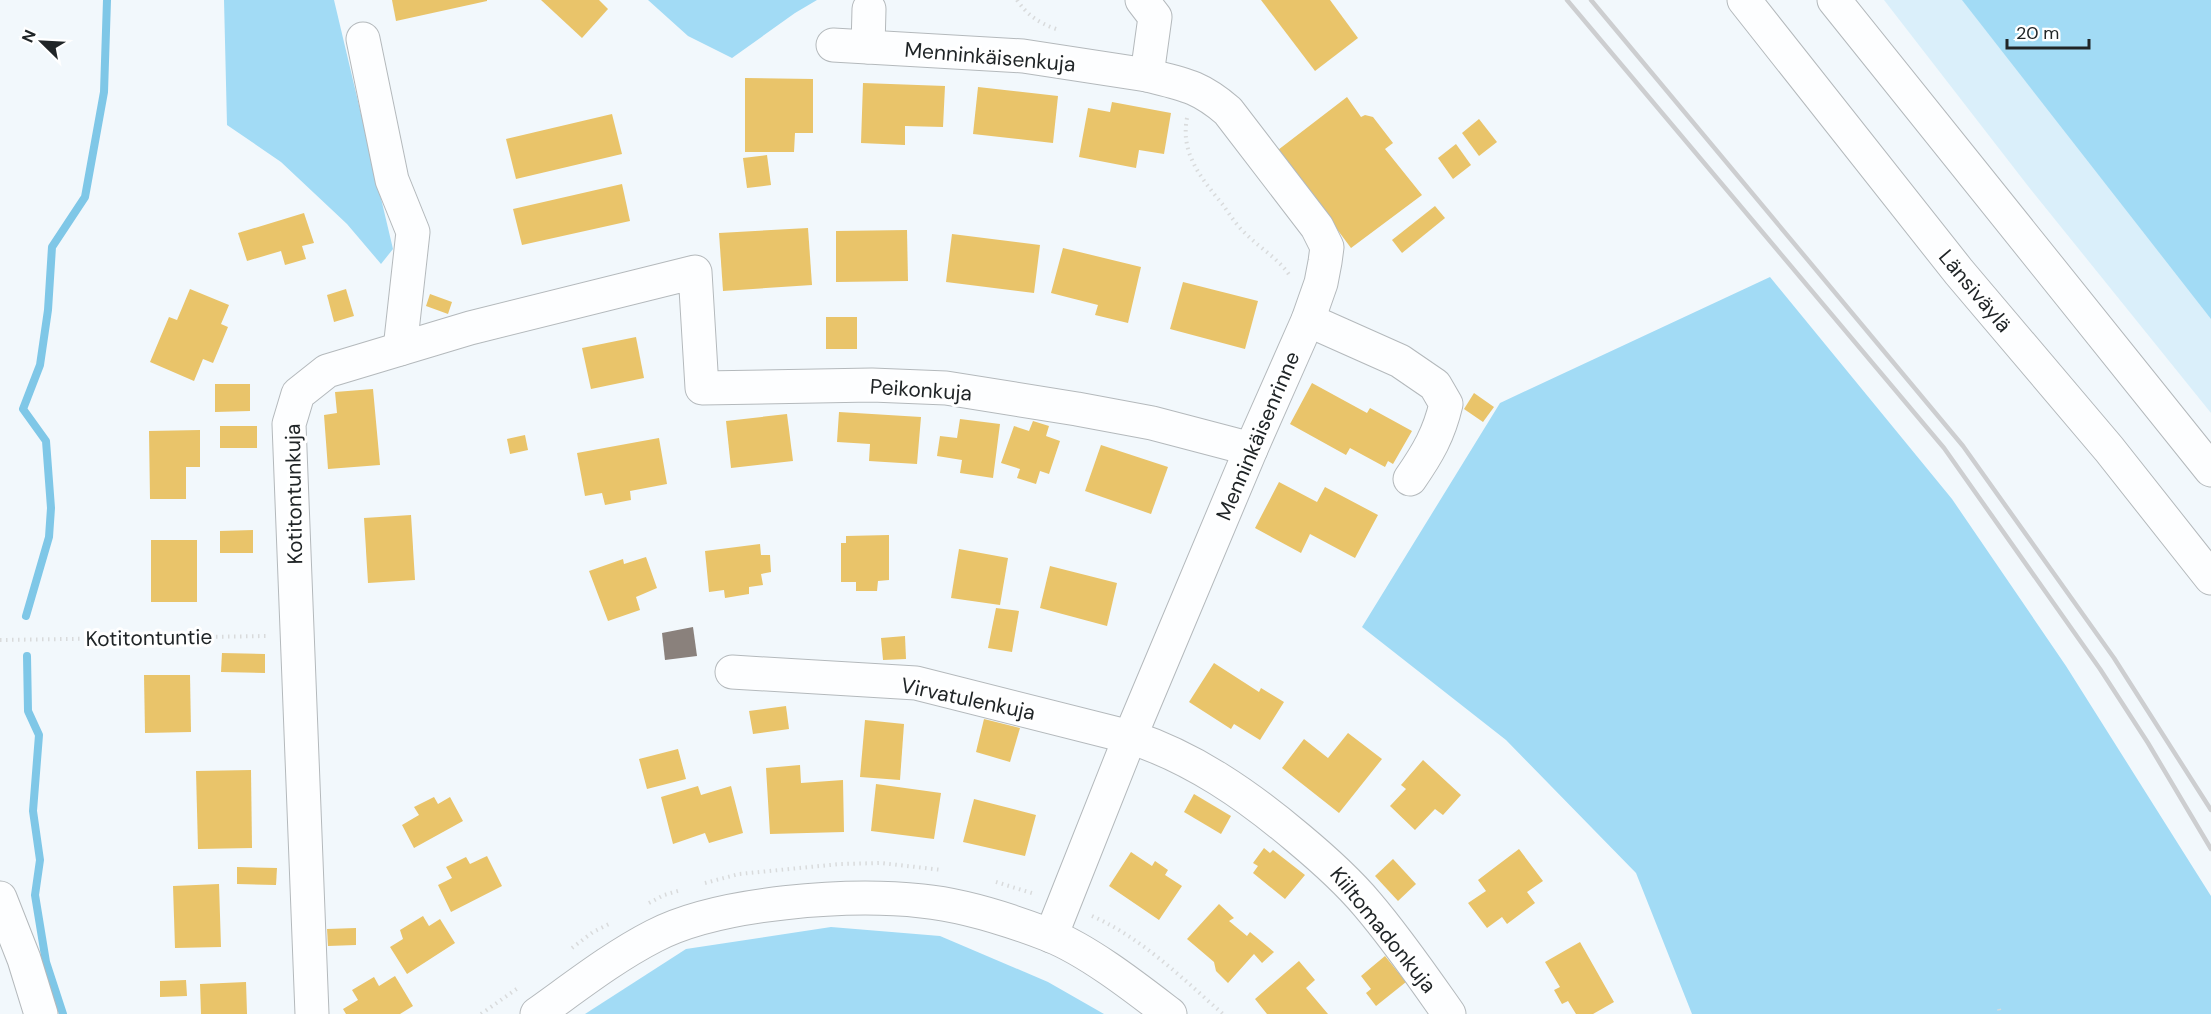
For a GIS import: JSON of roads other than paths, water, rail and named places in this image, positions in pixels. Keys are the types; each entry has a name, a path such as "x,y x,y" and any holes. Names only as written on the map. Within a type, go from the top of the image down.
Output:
{"main road":[{"path":"1142,0 1155,17 1147,75"},
{"name":"Länsiväylä","path":"1744,0 1959,272 2109,449 2211,578"},
{"path":"1834,0 2211,470"},
{"path":"868,47 869,9"},
{"path":"363,39 392,180 413,232 400,350"},
{"name":"Menninkäisenkuja","path":"833,45 1023,56 1147,75"},
{"name":"Menninkäisenrinne","path":"1051,936 1130,737 1251,449 1308,321 1322,283 1327,247 1324,237 1228,111 1210,96 1191,86 1147,75"},
{"name":"Kotitontunkuja","path":"312,1014 290,424 298,394 327,371 470,328 695,272"},
{"name":"Peikonkuja","path":"695,272 702,388 872,385 946,388 1152,423 1251,449"},
{"path":"1308,321 1400,361 1435,385 1446,404 1441,427 1430,450 1410,478"},
{"name":"Virvatulenkuja","path":"732,672 916,683 1130,737"},
{"name":"Kiiltomadonkuja","path":"1130,737 1163,748 1200,766 1259,805 1329,864 1390,932 1449,1014"},
{"path":"0,898 24,959 41,1014"},
{"path":"537,1014 655,935 692,921 727,912 794,902 871,899 923,901 1000,918 1051,936 1095,961 1170,1014"}],"waterway":[{"path":"26,616 49,537 51,508 46,441 23,409 40,365 48,310 52,247 85,197 104,92 107,0"},
{"path":"27,656 28,711 39,735 33,811 40,860 35,895 46,962 63,1014"}],"railway":[{"path":"1567,0 1944,448 2100,669 2148,743 2211,849"},
{"path":"1591,0 1963,446 2114,658 2211,810"}]}
